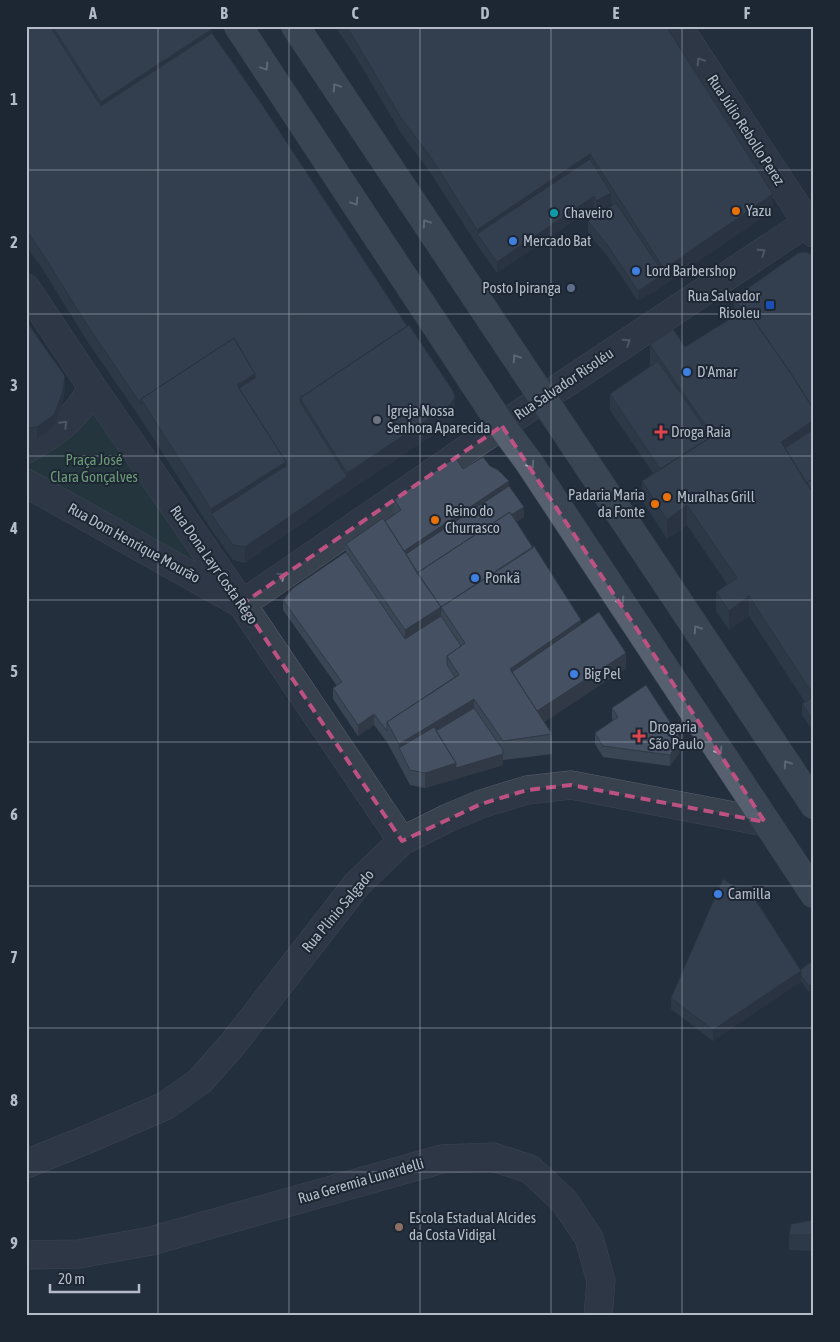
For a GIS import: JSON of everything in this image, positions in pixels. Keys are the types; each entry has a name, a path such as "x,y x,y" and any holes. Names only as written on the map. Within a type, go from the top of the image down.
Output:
{"main road":[{"path":"238,26 814,894"},
{"path":"295,26 814,805"}],"street":[{"name":"Rua Júlio Rebollo Perez","path":"678,26 811,225"},
{"name":"Rua Salvador Risoléu","path":"242,604 543,398 811,225"},
{"name":"Rua Dona Layr Costa Rêgo","path":"26,288 402,841"},
{"path":"26,450 53,435 84,402 92,387"},
{"name":"Rua Dom Henrique Mourão","path":"26,483 242,604"},
{"name":"Rua Plínio Salgado","path":"26,1164 165,1106 200,1081 232,1045 357,884 402,841 448,818 480,804 527,790 571,784 765,822"},
{"name":"Rua Geremia Lunardelli","path":"26,1255 80,1254 151,1241 442,1158 493,1156 530,1169 564,1202 589,1238 601,1281 598,1316"}],"highlighted area":[{"path":"502,426 765,822 571,785 527,790 481,804 402,841 242,604"}],"green space":[{"name":"Praça José Clara Gonçalves","path":"94,399 220,589 26,474 26,460 65,443 82,422"}],"building":[{"path":"26,26 54,26 53,31 101,106 212,33 263,106 407,326 300,398 300,402 347,477 245,547 233,545 211,514 286,466 286,462 239,388 255,378 255,374 234,338 141,399 141,404 26,230"},
{"path":"54,26 210,26 212,29 101,102"},
{"path":"346,26 666,26 773,194 664,269 590,154 477,230 430,156 401,118"},
{"path":"590,159 611,193 596,201 594,196 497,262 477,234"},
{"path":"616,203 664,274 638,291 608,246 588,221"},
{"path":"806,252 814,257 814,410 746,309 743,311 734,298 798,253"},
{"path":"746,309 814,410 814,420 781,442 814,494 814,687 810,690 749,596 729,611 716,592 737,578 687,505 667,520 642,481 713,436 650,345 673,329 685,347"},
{"path":"26,320 65,376 63,391 54,415 37,427 26,428"},
{"name":"Igreja Nossa Senhora Aparecida","path":"409,325 453,391 455,397 448,406 347,473 300,398"},
{"path":"234,338 255,374 237,385 286,462 211,509 141,399"},
{"name":"Droga Raia","path":"658,361 711,437 660,469 610,394"},
{"path":"814,429 814,478 806,483 785,448"},
{"name":"Reino do Churrasco","path":"455,457 463,469 483,457 490,466 498,470 509,481 404,551 385,521 401,510 394,499"},
{"path":"814,478 814,494 806,483"},
{"path":"509,486 524,507 511,515 510,512 417,573 406,554"},
{"path":"510,512 533,548 441,607 417,573"},
{"path":"383,518 441,607 405,630 346,544"},
{"path":"534,546 581,620 510,669 552,734 503,741 474,699 399,744 387,722 459,675 447,656 465,643 441,607"},
{"path":"346,552 405,639 441,616 461,646 447,656 447,665 455,677 387,722 387,731 374,714 358,725 333,688 342,682 283,600 293,588"},
{"name":"Big Pel","path":"599,612 626,653 537,711 512,672"},
{"name":"Drogaria São Paulo","path":"646,685 681,739 670,755 603,746 595,733 618,717 612,708"},
{"path":"814,696 814,721 802,704"},
{"path":"474,708 503,750 503,754 456,768 456,763 436,731"},
{"path":"434,727 456,763 425,773 410,770 399,748"},
{"path":"723,879 755,899 801,971 713,1030 671,998"},
{"path":"814,960 814,982 809,986 801,976 800,970"},
{"path":"814,1220 814,1235 789,1235 791,1224"}],"place":[{"name":"Yazu","path":"736,211"},
{"name":"Chaveiro","path":"554,213"},
{"name":"Mercado Bat","path":"513,241"},
{"name":"Lord Barbershop","path":"636,271"},
{"name":"Posto Ipiranga","path":"571,288"},
{"name":"Rua Salvador Risoleu","path":"770,305"},
{"name":"D'Amar","path":"687,372"},
{"name":"Igreja Nossa Senhora Aparecida","path":"377,420"},
{"name":"Droga Raia","path":"661,432"},
{"name":"Muralhas Grill","path":"667,497"},
{"name":"Padaria Maria da Fonte","path":"655,504"},
{"name":"Reino do Churrasco","path":"435,520"},
{"name":"Ponkã","path":"475,578"},
{"name":"Big Pel","path":"574,674"},
{"name":"Drogaria São Paulo","path":"639,736"},
{"name":"Camilla","path":"718,894"},
{"name":"Escola Estadual Alcides da Costa Vidigal","path":"399,1227"}]}
